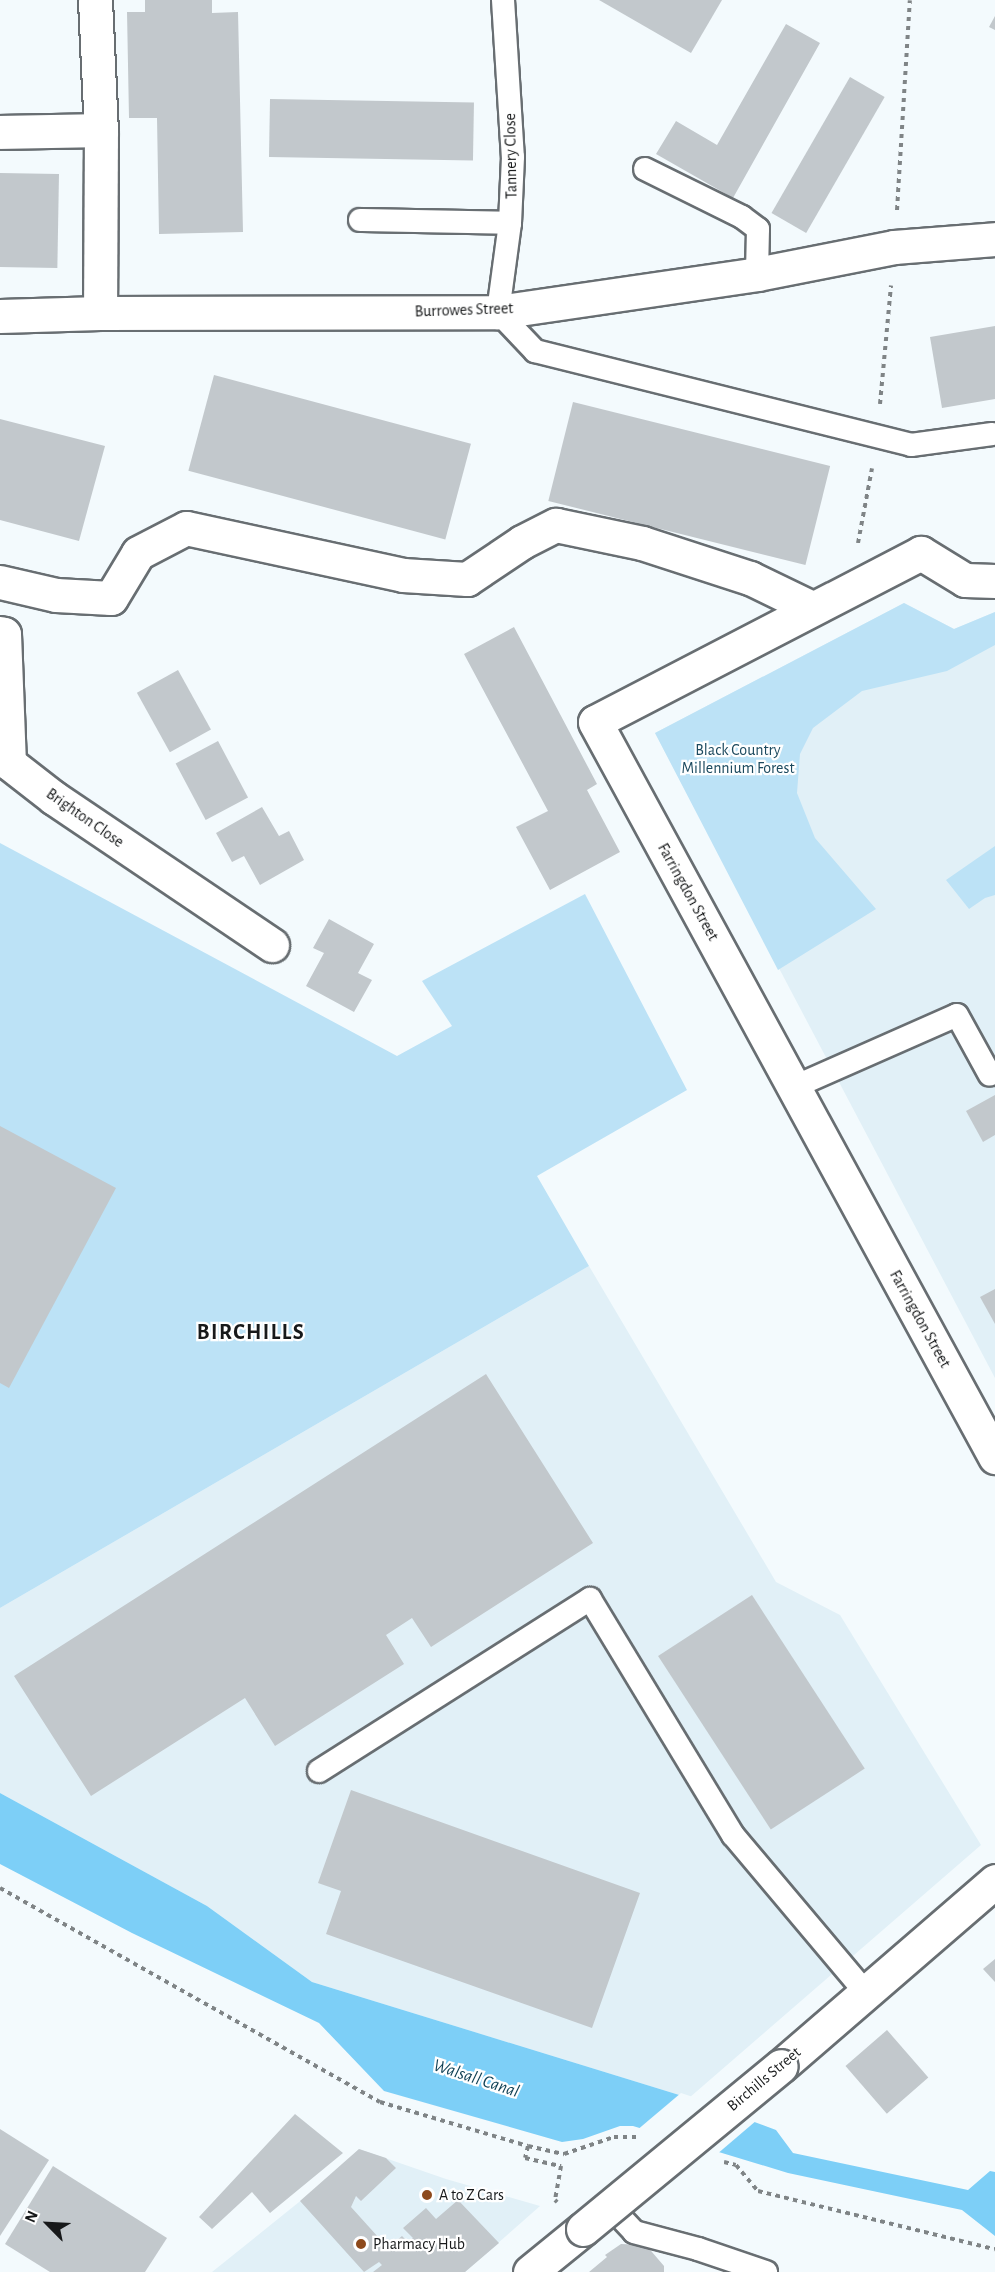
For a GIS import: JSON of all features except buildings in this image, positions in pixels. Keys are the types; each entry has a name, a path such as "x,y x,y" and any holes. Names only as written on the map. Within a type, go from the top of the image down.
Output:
{"street":[{"path":"95,0 100,130 100,313"},
{"path":"0,132 100,130"},
{"name":"Burrowes Street","path":"0,316 100,313 498,312 757,274 894,247 995,239"},
{"path":"0,582 56,596 111,598 138,553 186,528 403,575 466,579 522,542 556,525 642,543 762,581 812,608"},
{"name":"Farringdon Street","path":"995,581 966,580 921,553 595,722 995,1457"},
{"name":"Brighton Close","path":"0,633 4,634 9,762 54,798 272,945"},
{"name":"Birchills Street","path":"530,2272 781,2066 995,1881"}],"lane":[{"name":"Tannery Close","path":"498,312 510,223 513,157 503,0"},
{"path":"645,169 742,217 758,229 757,274"},
{"path":"360,220 510,223"},
{"path":"498,312 535,351 911,445 992,435"},
{"path":"794,1087 957,1015 990,1075"},
{"path":"319,1771 590,1599 733,1835 866,1994"},
{"path":"610,2206 634,2232 698,2249 766,2272"}],"path":[{"path":"850,588 877,436 894,247 910,0"},
{"path":"0,1888 380,2102 528,2146 564,2154 623,2135 643,2139"},
{"path":"528,2146 525,2158 561,2166 555,2200"},
{"path":"714,2159 736,2165 758,2192 995,2249"}],"shaded area":[{"path":"904,603 954,629 995,612 995,1378 655,733"},
{"path":"589,1266 776,1582 840,1615 981,1845 689,2098 312,1982 207,1906 0,1793 0,1608"},
{"path":"359,2149 446,2179 540,2206 465,2272 212,2272 324,2182"}],"green space":[{"name":"Black Country Millennium Forest","path":"904,603 954,629 995,612 995,645 947,671 862,691 813,728 800,754 797,793 815,838 876,909 778,970 655,733"},
{"path":"0,843 397,1056 452,1026 422,981 585,894 687,1090 537,1176 589,1266 0,1608"},
{"path":"995,846 995,895 985,898 969,909 946,880"}],"water":[{"name":"Walsall Canal","path":"0,1793 207,1906 312,1982 689,2098 776,2130 793,2153 968,2190 990,2171 995,2172 995,2236 962,2210 788,2173 633,2126 620,2126 583,2139 562,2142 384,2091 319,2023 132,1933 0,1864"}],"pier":[{"path":"681,2093 757,2120 716,2155 636,2131"}],"place":[{"name":"A to Z Cars","path":"427,2195"},
{"name":"Pharmacy Hub","path":"361,2244"}],"district":[{"name":"BIRCHILLS","path":"251,1333"}]}
